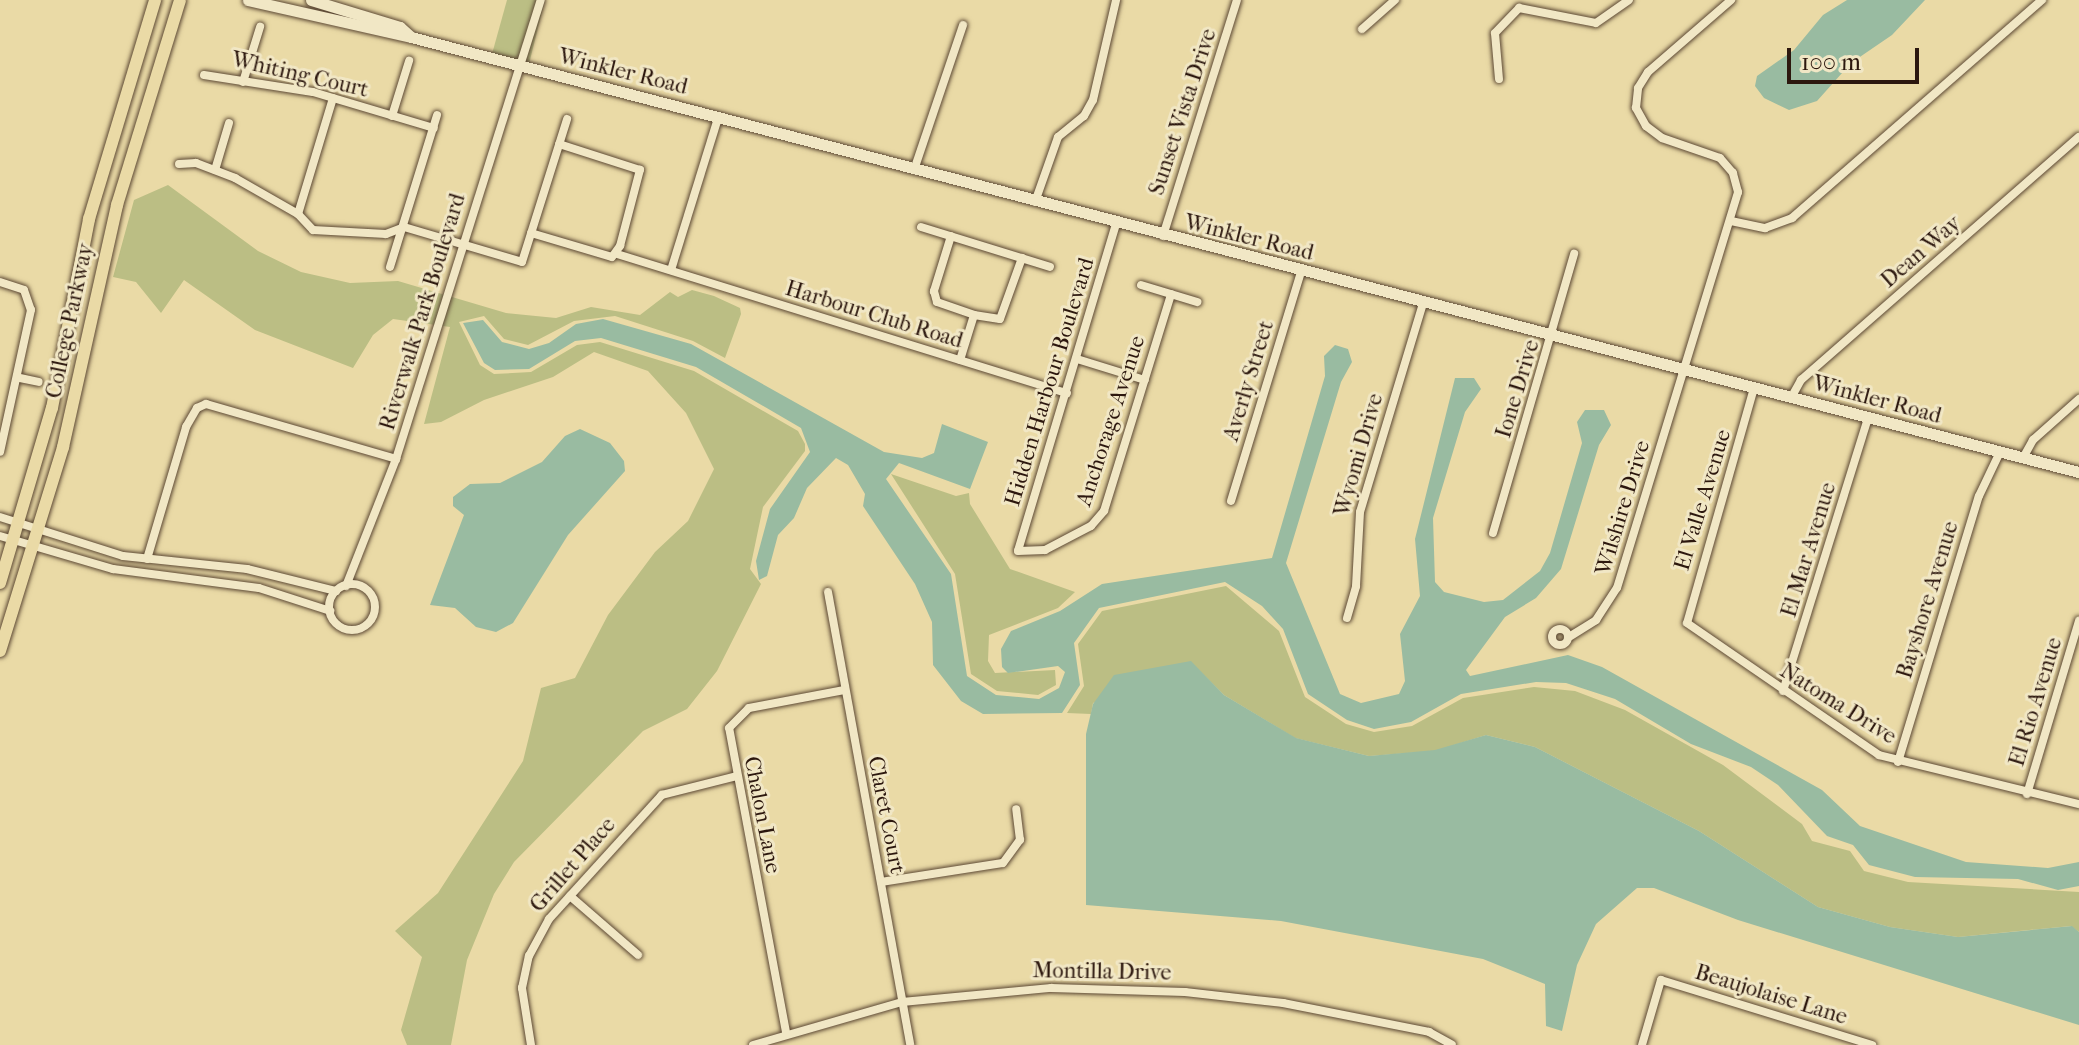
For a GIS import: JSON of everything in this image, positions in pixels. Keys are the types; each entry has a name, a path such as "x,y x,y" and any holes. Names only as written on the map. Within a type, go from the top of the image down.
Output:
{"main road":[{"name":"College Parkway","path":"0,583 52,408 89,219 155,0"},
{"name":"College Parkway","path":"0,651 63,447 111,229 180,0"}],"street":[{"name":"Winkler Road","path":"248,0 411,37 1116,224 2079,472"},
{"name":"Winkler Road","path":"311,0 400,27 411,37"},
{"name":"Riverwalk Park Boulevard","path":"346,586 357,568 396,459 541,0"},
{"path":"1035,202 1058,137 1084,116 1093,100 1116,0"},
{"name":"Sunset Vista Drive","path":"1163,236 1237,0"},
{"path":"1362,29 1395,0"},
{"path":"1499,79 1495,33 1519,8 1596,23 1629,0"},
{"name":"Wilshire Drive","path":"1569,637 1596,620 1617,588 1738,192 1728,165 1653,133 1640,118 1636,98 1648,72 1731,0"},
{"path":"1731,221 1765,228 1792,218 2042,0"},
{"path":"914,170 963,25"},
{"path":"243,82 260,27"},
{"path":"392,116 409,61"},
{"name":"Whiting Court","path":"204,75 333,98 434,128"},
{"path":"298,214 333,98"},
{"path":"390,267 437,115"},
{"path":"671,270 718,118"},
{"path":"179,164 215,170 298,214 305,225 323,232 386,234 404,227 522,262 567,119"},
{"path":"215,170 229,123"},
{"name":"Dean Way","path":"1791,398 1801,380 2079,137"},
{"path":"559,144 640,170 617,254"},
{"name":"Hidden Harbour Boulevard","path":"1018,551 1116,224"},
{"path":"921,227 1050,267"},
{"name":"Harbour Club Road","path":"531,233 612,257 617,254 671,270 1067,393"},
{"path":"951,236 934,291 937,302 974,315 1000,319 1022,258"},
{"name":"Ione Drive","path":"1493,533 1574,254"},
{"name":"Averly Street","path":"1231,501 1301,272"},
{"path":"0,282 24,290 31,300 20,378 0,452"},
{"path":"1141,285 1197,302"},
{"name":"Anchorage Avenue","path":"1018,551 1045,550 1099,519 1171,294"},
{"name":"Wyomi Drive","path":"1347,618 1356,586 1360,512 1423,303"},
{"path":"960,360 974,315"},
{"path":"1077,359 1145,380"},
{"path":"20,378 39,382"},
{"name":"El Valle Avenue","path":"1687,623 1754,388"},
{"path":"2023,458 2033,440 2079,399"},
{"path":"147,559 186,427 197,408 206,404 396,459"},
{"name":"El Mar Avenue","path":"1783,691 1868,418"},
{"name":"Bayshore Avenue","path":"1898,762 1979,496 2000,452"},
{"path":"0,517 37,531 147,559 247,569 336,591 346,586 361,586"},
{"path":"0,536 134,573 259,588 330,611 341,627 365,626 375,605 361,586 357,568"},
{"path":"330,611 336,591"},
{"name":"Claret Court","path":"828,592 910,1045"},
{"name":"El Rio Avenue","path":"2027,794 2079,621"},
{"name":"Natoma Drive","path":"1687,623 1871,750 1898,762 2079,804"},
{"name":"Chalon Lane","path":"786,1032 729,728 740,712 844,690"},
{"name":"Grillet Place","path":"531,1045 522,999 526,967 543,928 662,795 737,776"},
{"path":"881,882 1003,863 1020,840 1016,809"},
{"path":"570,896 638,955"},
{"name":"Beaujolaise Lane","path":"1642,1045 1661,980 1872,1045"},
{"name":"Montilla Drive","path":"753,1045 786,1032 902,1002 1008,989 1185,992 1337,1012 1429,1032 1451,1045"}],"shaded area":[{"path":"507,0 545,0 529,64 492,54"},
{"path":"1847,0 1925,0 1892,35 1851,63 1817,101 1789,110 1764,98 1755,86 1757,76 1794,50 1823,15"},
{"path":"168,185 258,251 301,272 350,283 398,281 506,313 556,318 591,307 640,315 670,292 678,297 692,290 714,296 740,308 741,314 725,358 693,341 615,316 574,321 528,345 504,339 484,316 459,322 480,365 494,374 531,372 577,345 600,342 694,371 798,431 805,444 805,451 763,507 750,569 761,584 717,671 687,709 643,731 514,862 494,894 467,960 451,1045 407,1045 401,1030 422,957 395,931 438,893 523,761 541,688 575,678 608,615 655,552 688,521 714,469 686,413 648,371 594,352 553,377 484,400 441,422 424,424 450,327 393,319 373,335 353,368 255,330 184,280 161,313 136,282 113,277 134,200"},
{"path":"603,319 691,344 884,452 922,458 934,453 942,424 988,442 970,489 899,463 886,479 951,574 967,676 996,695 1039,699 1059,688 1065,672 1058,666 1008,673 1002,667 1001,649 1011,631 1060,611 1102,584 1272,558 1325,376 1324,356 1335,345 1348,349 1352,362 1341,382 1286,563 1340,694 1361,703 1399,694 1405,681 1400,634 1420,596 1415,539 1455,378 1474,378 1481,389 1465,412 1433,518 1435,582 1444,592 1484,602 1503,600 1540,571 1550,553 1582,443 1577,422 1585,410 1604,410 1611,425 1599,445 1561,569 1536,598 1505,617 1466,670 1470,676 1568,655 1602,667 1822,790 1860,826 1966,862 2048,868 2079,862 2079,886 2058,890 2018,879 1915,877 1869,865 1853,845 1827,836 1778,785 1751,767 1691,744 1615,699 1566,683 1536,682 1461,694 1411,722 1374,729 1347,720 1308,694 1283,629 1262,606 1225,582 1099,608 1074,643 1080,685 1062,713 983,714 961,701 933,665 932,622 915,584 863,506 865,494 848,465 836,458 807,488 794,518 778,535 767,576 759,580 756,561 770,509 810,452 801,428 696,367 601,338 575,341 529,369 495,370 484,363 463,323 483,320 502,342 529,349 549,343 576,324"},
{"path":"580,429 610,443 624,461 625,471 568,535 513,623 496,632 476,627 455,608 430,605 464,515 453,506 453,497 470,484 500,483 542,462 565,436"},
{"path":"891,474 956,496 969,493 970,504 1010,569 1075,592 1058,608 989,635 988,661 995,673 1055,670 1056,685 1038,695 997,691 971,674 955,574"},
{"path":"1226,586 1279,631 1305,697 1346,724 1374,732 1412,726 1463,698 1534,687 1575,691 1625,710 1723,765 1802,824 1812,841 1850,851 1864,871 1908,882 2079,892 2079,932 2071,926 1958,937 1890,927 1818,907 1699,831 1535,747 1486,735 1435,751 1369,756 1295,738 1224,695 1191,662 1093,703 1091,714 1067,713 1084,686 1078,644 1102,611"},
{"path":"1191,661 1224,695 1296,738 1369,756 1435,750 1486,735 1535,747 1699,831 1818,907 1890,927 1958,937 2072,926 2079,932 2079,1025 1738,920 1654,888 1637,888 1596,924 1577,965 1562,1031 1546,1026 1545,984 1483,959 1281,921 1086,905 1086,734 1093,704 1114,675"}]}
